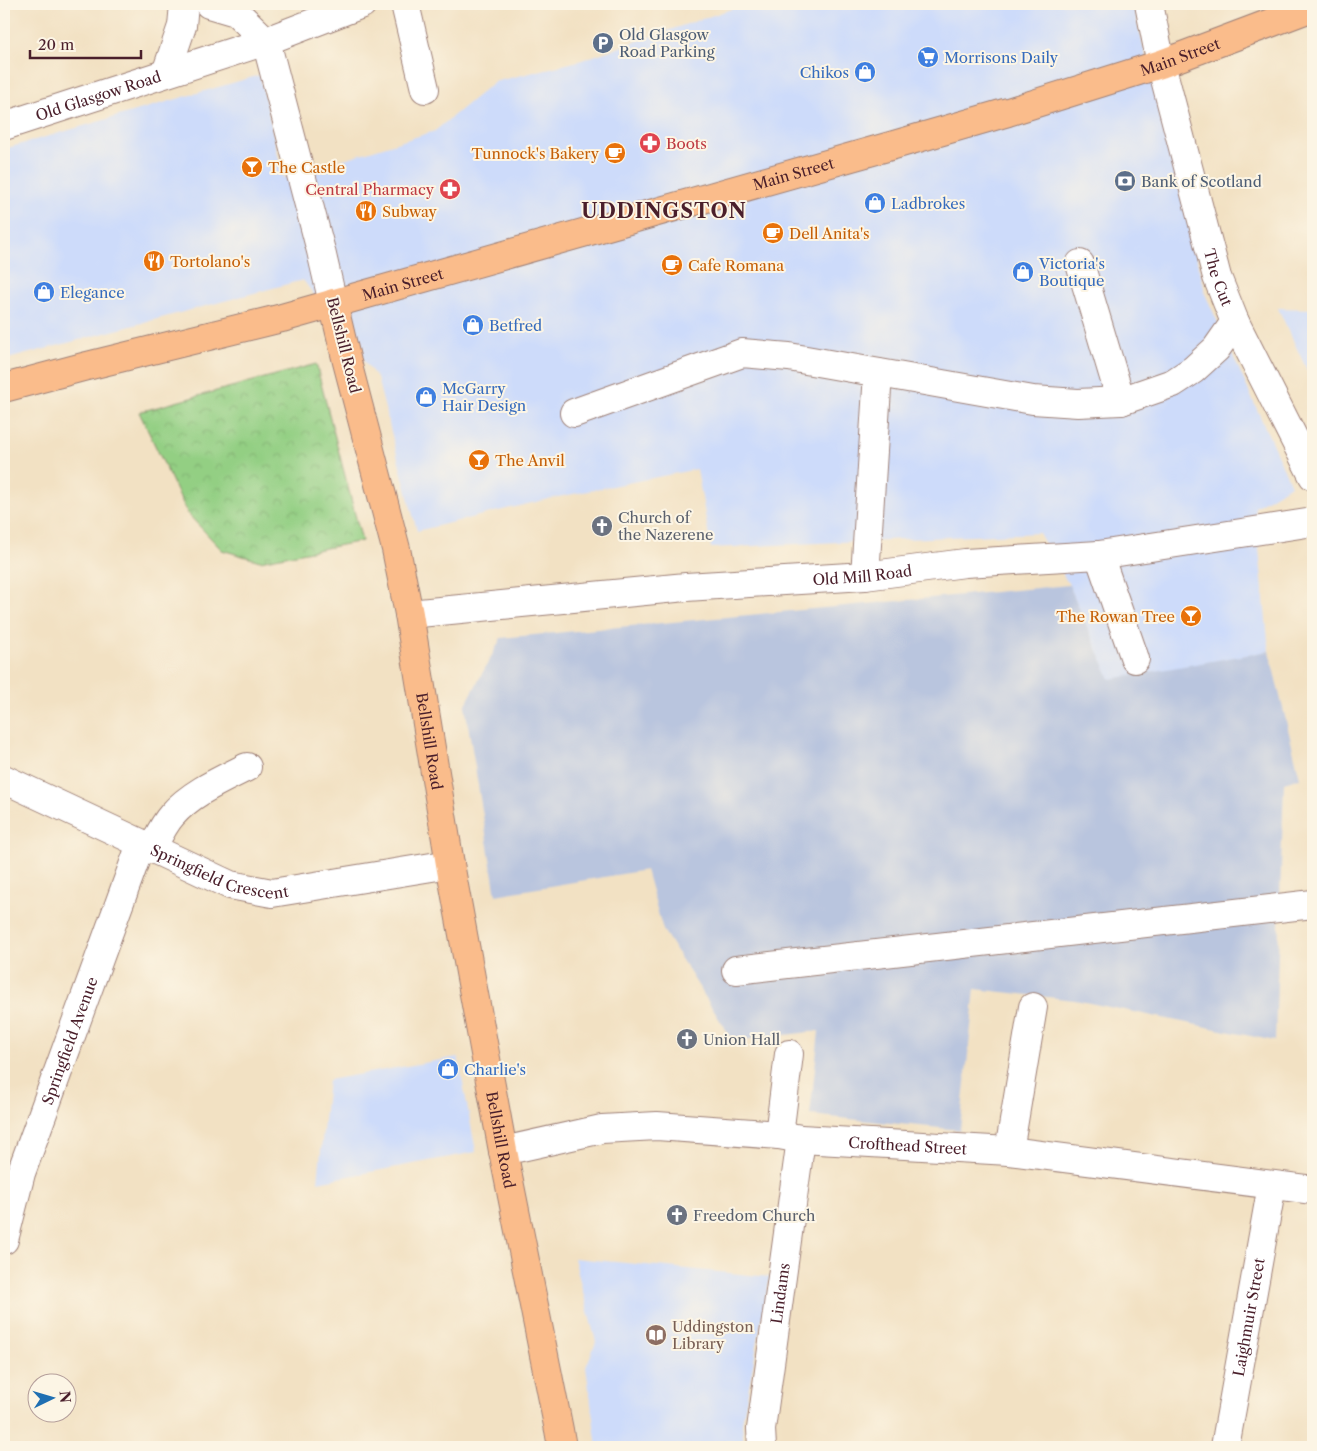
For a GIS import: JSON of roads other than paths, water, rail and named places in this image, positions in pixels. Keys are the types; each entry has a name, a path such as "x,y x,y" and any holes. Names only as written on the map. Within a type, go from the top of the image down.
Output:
{"main road":[{"name":"Main Street","path":"4,388 282,318 1008,112 1161,64 1313,7"},
{"name":"Bellshill Road","path":"333,303 396,549 409,614 450,864 503,1151 562,1447"}],"street":[{"path":"166,73 182,26 184,4"},
{"path":"209,4 236,12 266,41"},
{"name":"Old Glasgow Road","path":"4,126 266,41 362,4"},
{"path":"404,4 425,88"},
{"name":"The Cut","path":"1149,4 1161,64 1217,277 1235,322 1313,476"},
{"name":"Bellshill Road","path":"266,41 333,303"},
{"path":"1080,264 1121,402"},
{"path":"574,413 742,353 789,357 1033,400 1078,403 1121,402 1173,382 1193,370 1216,349 1235,322"},
{"path":"865,576 878,373"},
{"name":"Old Mill Road","path":"409,614 686,587 865,576 965,563 1099,555 1313,522"},
{"path":"1099,555 1136,659"},
{"name":"Springfield Avenue","path":"4,1240 20,1173 146,846 162,830 172,815 188,800 220,780 247,767"},
{"name":"Springfield Crescent","path":"4,780 230,885 272,893 450,864"},
{"path":"736,970 1313,904"},
{"path":"1009,1151 1033,1007"},
{"name":"Lindams","path":"762,1447 761,1429 790,1137 789,1054"},
{"name":"Crofthead Street","path":"503,1151 602,1129 657,1126 790,1137 1009,1151 1313,1190"},
{"name":"Laighmuir Street","path":"1225,1447 1272,1185"}],"place":[{"name":"Old Glasgow Road Parking","path":"603,43"},
{"name":"Morrisons Daily","path":"928,57"},
{"name":"Chikos","path":"865,72"},
{"name":"Boots","path":"650,143"},
{"name":"Tunnock's Bakery","path":"615,153"},
{"name":"The Castle","path":"252,167"},
{"name":"Bank of Scotland","path":"1125,181"},
{"name":"Central Pharmacy","path":"450,189"},
{"name":"Ladbrokes","path":"875,203"},
{"name":"Subway","path":"366,211"},
{"name":"Dell Anita's","path":"773,233"},
{"name":"Tortolano's","path":"154,261"},
{"name":"Cafe Romana","path":"672,265"},
{"name":"Victoria's Boutique","path":"1023,272"},
{"name":"Elegance","path":"44,292"},
{"name":"Betfred","path":"473,325"},
{"name":"McGarry Hair Design","path":"426,397"},
{"name":"The Anvil","path":"479,460"},
{"name":"Church of the Nazerene","path":"602,526"},
{"name":"The Rowan Tree","path":"1191,616"},
{"name":"Union Hall","path":"687,1039"},
{"name":"Charlie's","path":"448,1069"},
{"name":"Freedom Church","path":"677,1215"},
{"name":"Uddingston Library","path":"656,1335"}],"district":[{"name":"UDDINGSTON","path":"664,211"}]}
